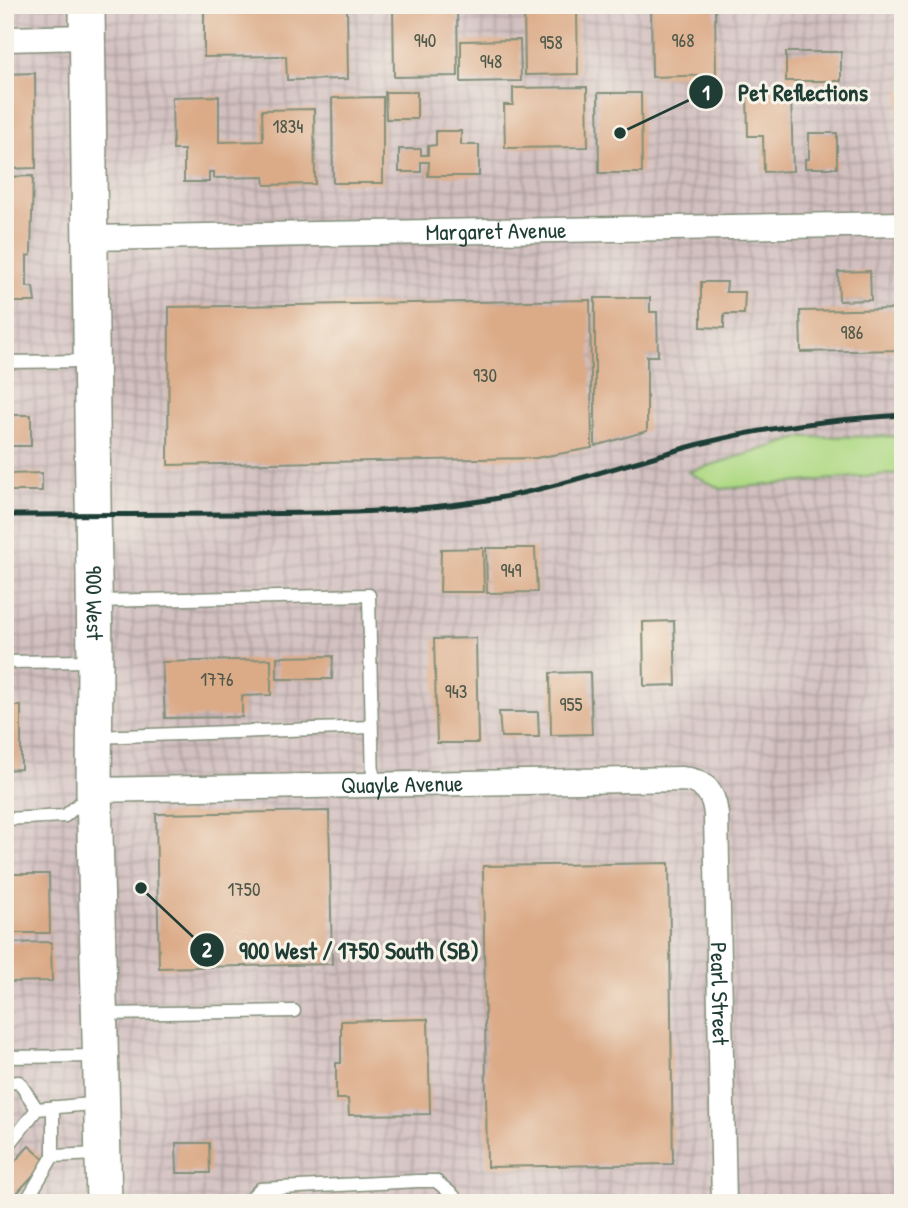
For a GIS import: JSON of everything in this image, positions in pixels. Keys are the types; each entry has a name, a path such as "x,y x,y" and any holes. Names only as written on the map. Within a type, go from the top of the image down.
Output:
{"main road":[{"name":"900 West","path":"87,21 95,661 94,790 104,1203"}],"street":[{"path":"5,39 87,21"},
{"name":"Margaret Avenue","path":"88,238 903,224"},
{"name":"Quayle Avenue","path":"94,790 681,779 695,781 707,787"},
{"name":"Pearl Street","path":"707,787 714,801 716,815 723,1203"}],"lane":[{"path":"5,362 90,361"},
{"path":"94,601 369,595 373,785"},
{"path":"5,662 95,661"},
{"path":"94,737 371,727"},
{"path":"5,818 65,816 94,790"},
{"path":"99,1014 294,1011"},
{"path":"5,1057 100,1056"},
{"path":"5,1083 19,1082 37,1109"},
{"path":"5,1150 37,1109 102,1103"},
{"path":"25,1203 53,1156 52,1107"},
{"path":"53,1156 103,1154"},
{"path":"254,1203 254,1195 260,1189 436,1181 454,1196 454,1203"}],"shaded area":[{"path":"5,5 903,5 903,1203 5,1203"}],"green space":[{"path":"903,436 903,473 721,489 688,472 803,437"}],"building":[{"path":"204,5 347,5 348,79 287,80 286,56 204,57"},
{"path":"393,5 457,5 458,76 394,77"},
{"path":"524,5 567,5 567,11 577,11 578,74 525,75"},
{"path":"651,5 715,5 716,75 652,77"},
{"path":"520,40 521,81 461,82 461,41"},
{"path":"786,52 841,52 841,81 786,81"},
{"path":"35,73 36,168 5,169 5,74"},
{"path":"587,87 588,147 505,148 504,105 513,105 513,88"},
{"path":"899,90 903,90 903,121 899,121"},
{"path":"791,91 793,171 764,172 763,136 748,136 747,92"},
{"path":"385,92 417,92 417,119 386,119"},
{"path":"598,93 641,93 642,173 599,173"},
{"path":"219,96 219,142 263,141 262,110 314,109 315,184 265,185 264,177 214,178 214,172 209,172 209,182 184,182 184,150 173,150 172,97"},
{"path":"383,97 383,183 333,183 332,98"},
{"path":"436,131 461,131 461,145 479,145 479,176 428,176 429,162 421,162 421,172 399,172 399,149 421,149 421,155 428,155 428,146 436,145"},
{"path":"809,133 837,133 837,168 805,168 805,159 809,159"},
{"path":"33,176 31,255 27,256 27,287 33,287 35,302 5,302 5,177"},
{"path":"870,271 871,300 839,301 838,272"},
{"path":"701,282 727,282 726,292 745,292 744,314 724,314 724,328 701,327"},
{"path":"595,298 650,298 650,312 657,312 658,356 647,356 647,431 595,446"},
{"path":"590,300 592,448 536,458 168,465 169,307"},
{"path":"901,309 901,350 801,352 800,311"},
{"path":"5,415 31,415 31,446 5,446"},
{"path":"42,473 42,491 7,491 6,474"},
{"path":"483,548 484,592 440,592 441,549"},
{"path":"486,548 535,548 537,592 487,593"},
{"path":"674,621 676,685 644,686 643,622"},
{"path":"476,638 478,743 437,743 434,639"},
{"path":"333,656 332,679 277,679 277,657"},
{"path":"271,659 271,695 242,696 242,717 165,718 162,662"},
{"path":"590,672 592,734 551,735 550,673"},
{"path":"5,706 21,706 21,769 5,770"},
{"path":"499,712 538,712 539,737 501,737"},
{"path":"329,811 332,964 159,968 156,814"},
{"path":"669,863 673,1164 487,1167 483,866"},
{"path":"5,874 49,874 50,933 5,933"},
{"path":"51,942 52,981 5,982 5,943"},
{"path":"428,1019 430,1114 349,1115 348,1099 336,1099 336,1063 341,1063 341,1021"},
{"path":"176,1143 209,1143 210,1173 177,1173"},
{"path":"29,1146 46,1161 8,1203 5,1203 5,1172"}],"railway":[{"path":"5,515 306,513 462,504 520,494 708,442 756,432 830,421 903,415"}],"place":[{"name":"Pet Reflections","path":"620,133"},
{"name":"900 West / 1750 South (SB)","path":"141,888"}]}
